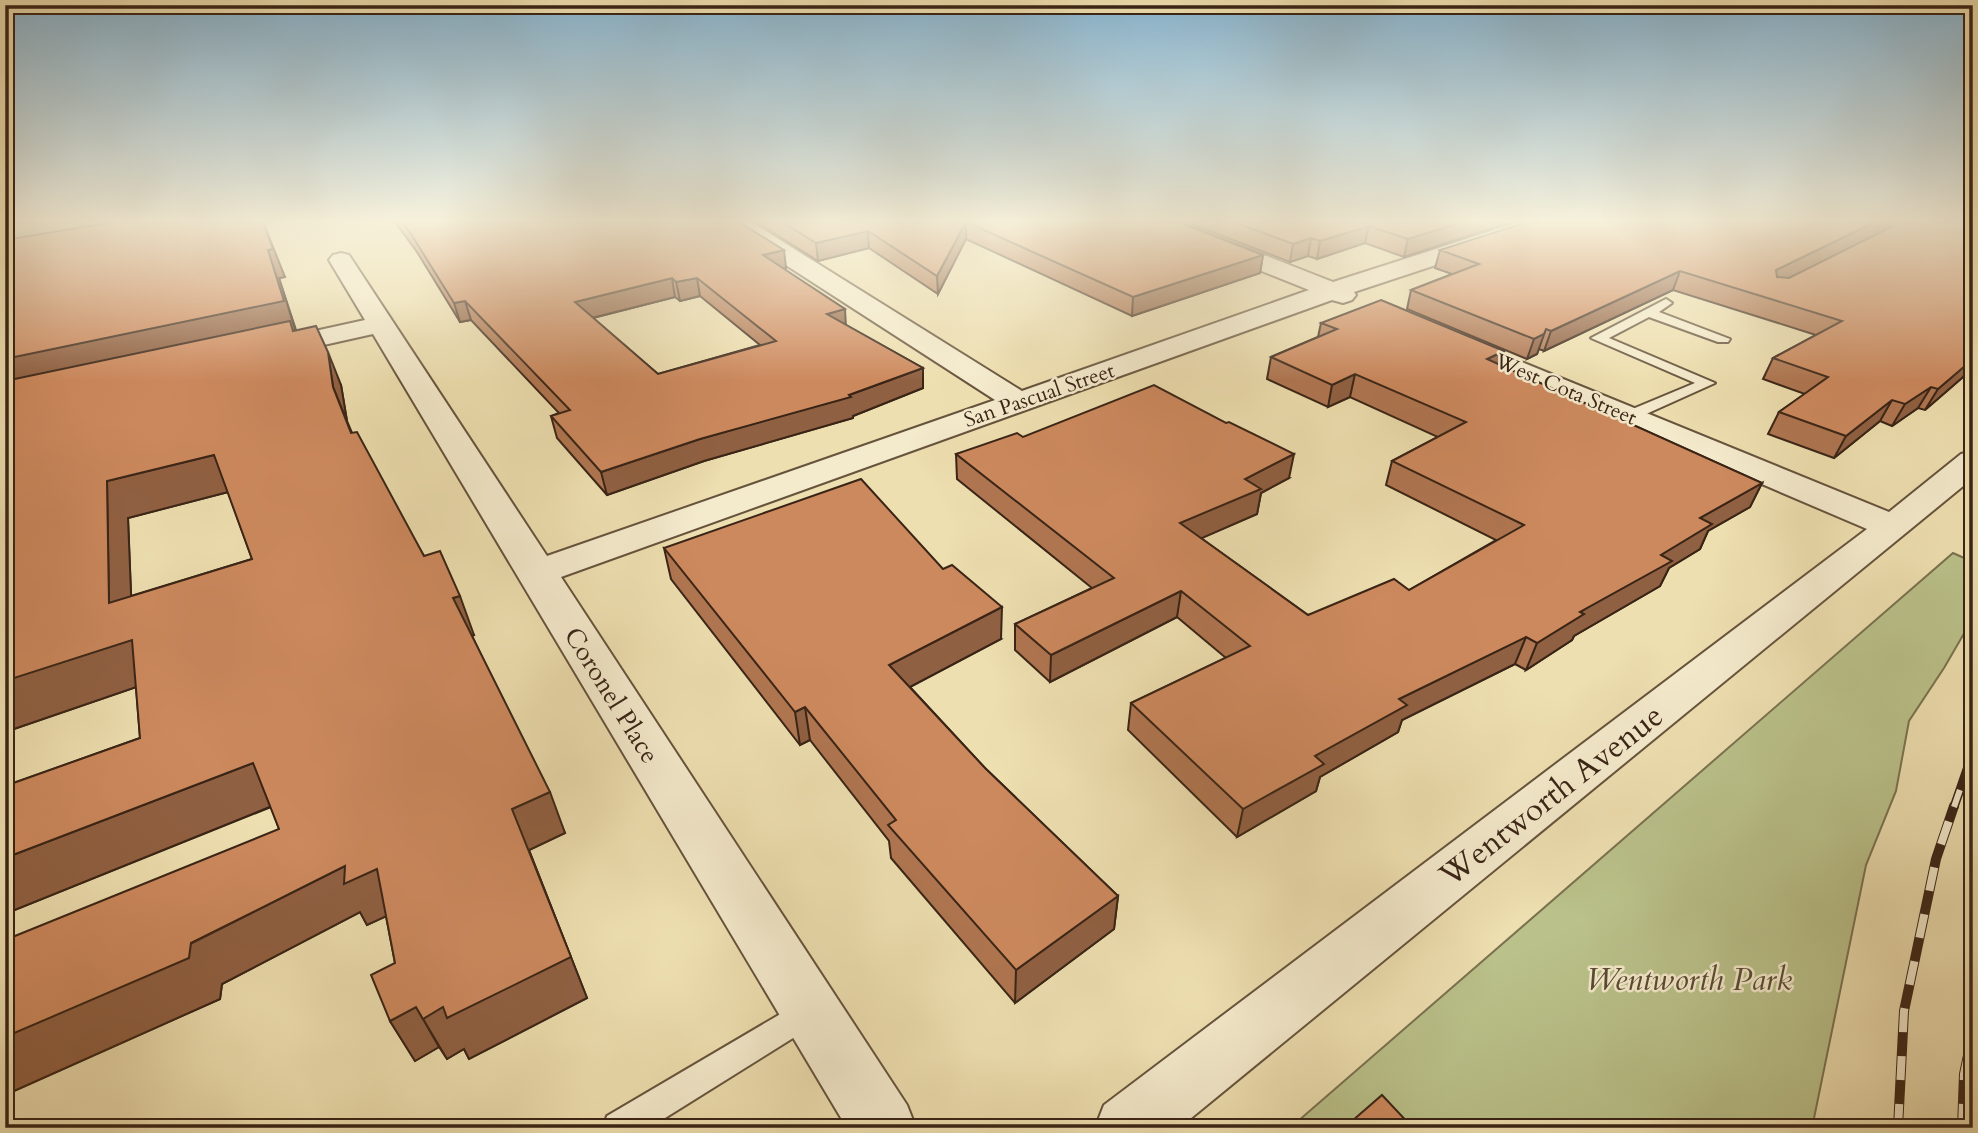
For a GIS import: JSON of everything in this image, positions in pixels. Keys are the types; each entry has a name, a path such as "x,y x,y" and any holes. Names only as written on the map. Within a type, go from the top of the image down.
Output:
{"street":[{"name":"Coronel Place","path":"350,275 884,1128"},
{"path":"818,275 1019,402"},
{"path":"1292,275 1375,309"},
{"name":"San Pascual Street","path":"536,573 1381,275"},
{"path":"243,355 381,324"},
{"name":"West Cota Street","path":"1426,330 1893,527"},
{"name":"Wentworth Avenue","path":"1127,1128 1893,527 1973,461"}],"lane":[{"path":"1629,416 1708,383 1598,338 1666,303"},
{"path":"1648,312 1723,339"},
{"path":"619,1128 810,1010"}],"green space":[{"name":"Wentworth Park","path":"1953,553 1973,562 1973,618 1909,721 1896,791 1866,865 1812,1128 1290,1128"}],"building":[{"path":"5,275 276,275 284,301 5,359"},
{"path":"436,275 793,275 845,309 827,314 923,368 849,395 851,397 700,439 601,472 551,416 570,410 465,301 454,303","holes":["672,278 676,282 697,278 776,341 658,374 575,302"]},
{"path":"1084,275 1201,275 1133,297"},
{"path":"1451,275 1672,275 1551,331 1546,329 1544,334 1534,339 1411,290"},
{"path":"1693,275 1777,275 1789,278 1795,275 1973,275 1973,359 1938,389 1931,387 1905,404 1892,400 1846,436 1779,412 1828,377 1773,358 1842,321"},
{"path":"1381,300 1504,351 1487,359 1762,483 1700,518 1712,524 1661,555 1672,561 1580,612 1584,614 1537,643 1526,637 1399,699 1407,705 1315,756 1324,764 1243,809 1131,703 1250,646 1181,591 1051,655 1015,624 1114,578 956,454 1017,433 1023,437 1154,385 1226,423 1229,422 1294,454 1245,479 1261,489 1180,523 1308,615 1394,579 1409,590 1524,525 1392,461 1466,422 1355,374 1332,385 1271,357 1337,329 1321,323"},
{"path":"290,321 293,331 316,326 328,352 333,387 351,433 357,432 424,556 440,551 460,596 453,598 550,792 512,809 571,957 447,1018 443,1007 423,1019 416,1007 390,1021 371,975 395,963 377,869 344,884 345,866 191,943 189,958 5,1037 5,940 279,829 253,763 5,858 5,786 140,738 132,640 5,681 5,381","holes":["214,455 252,559 109,603 107,481"]},
{"path":"861,479 943,569 952,565 1002,607 889,665 985,768 1118,896 1016,970 888,825 896,820 805,707 795,712 664,548"},
{"path":"1382,1095 1413,1128 1344,1128"}],"railway":[{"path":"1954,807 1973,752"},
{"path":"1898,1128 1904,1011 1936,859 1954,806"},
{"path":"1962,1128 1964,1074 1973,1032"}]}
